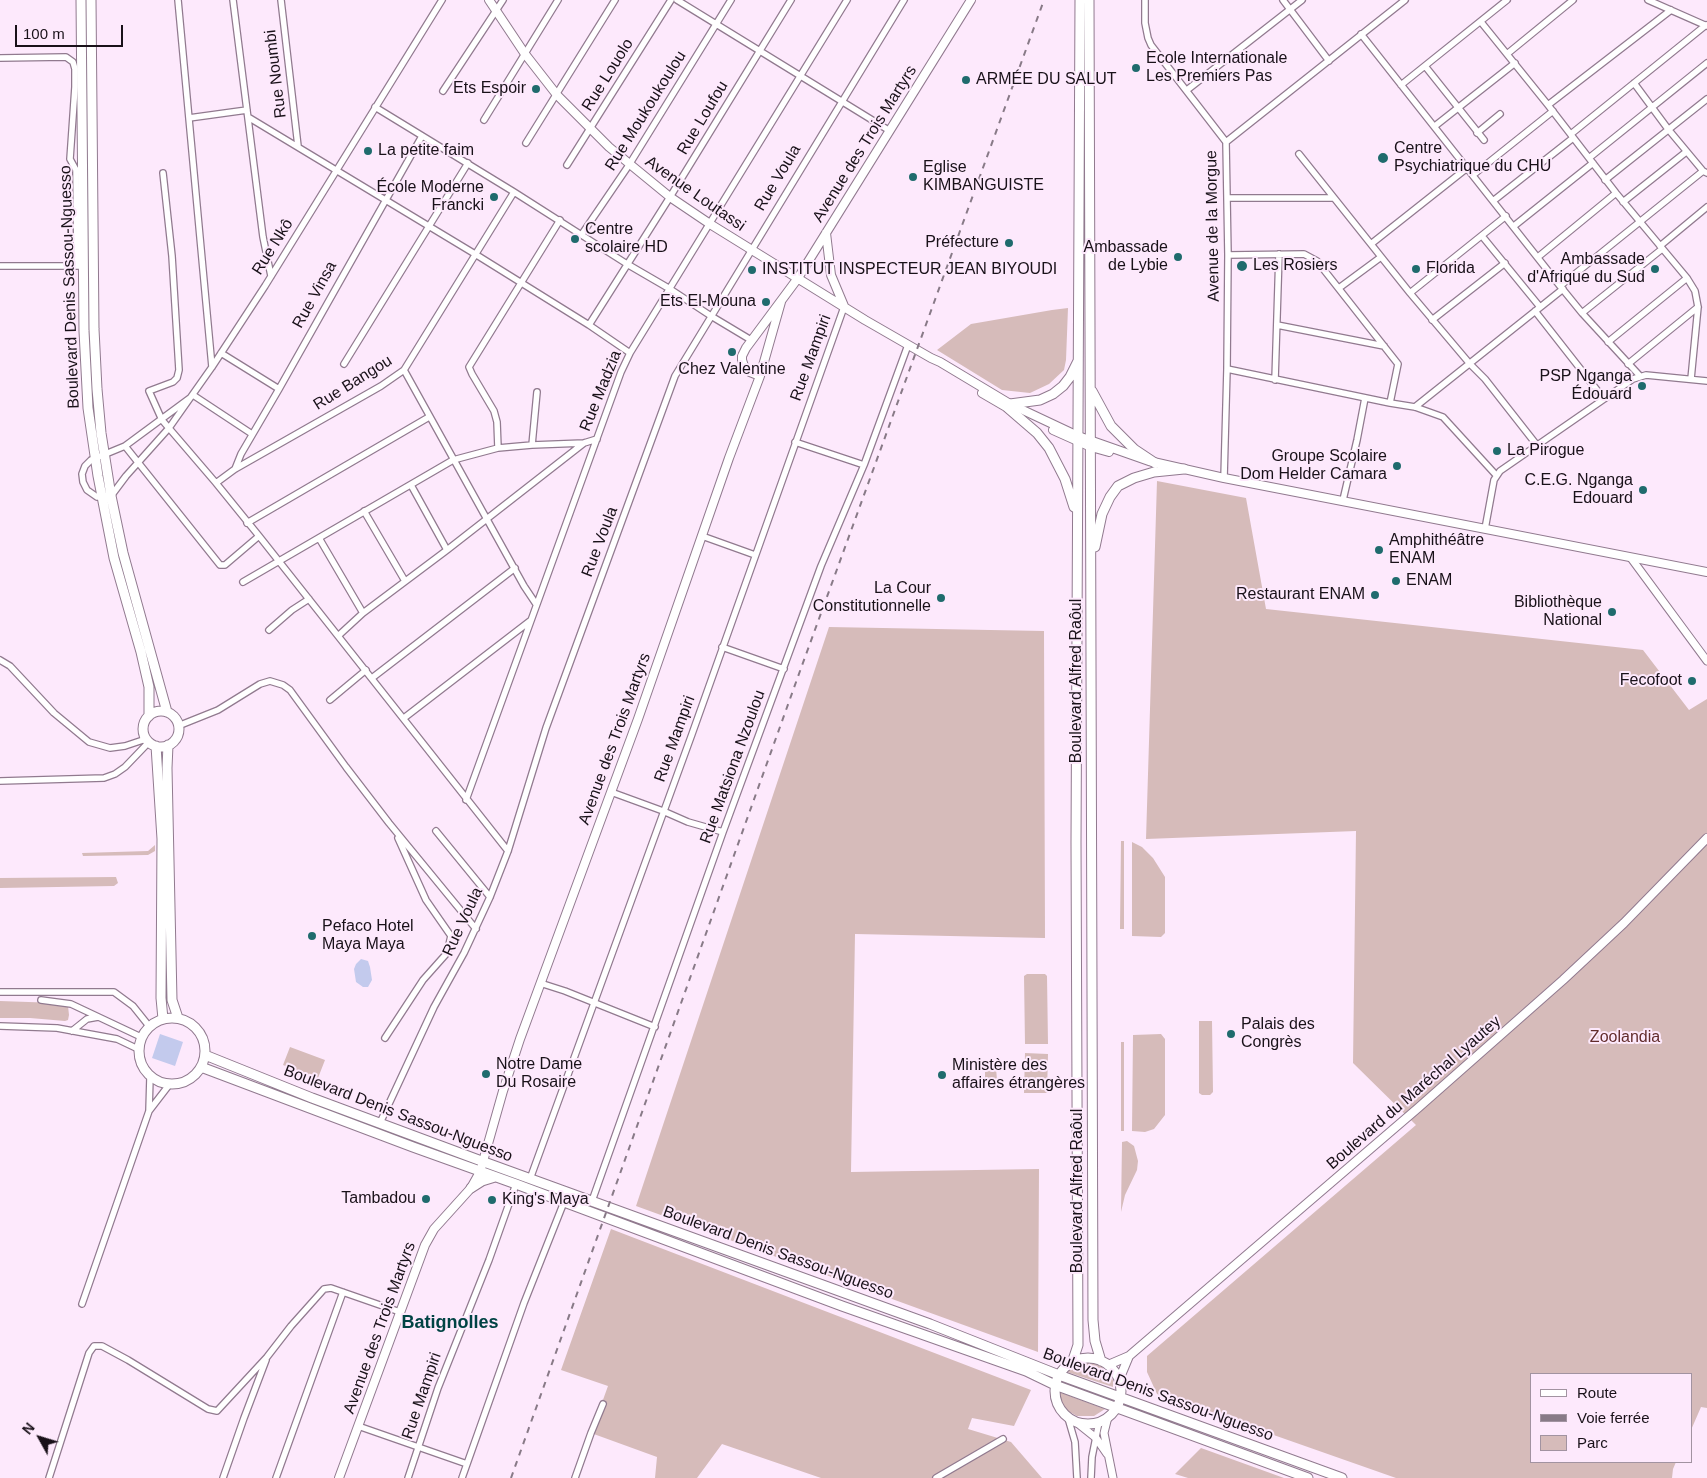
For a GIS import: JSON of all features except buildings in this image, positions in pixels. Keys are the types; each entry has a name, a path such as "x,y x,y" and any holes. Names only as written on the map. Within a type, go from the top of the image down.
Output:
{"main road":[{"name":"Boulevard Denis Sassou-Nguesso","path":"81,0 80,266 86,386 95,458 153,655 167,712"},
{"name":"Boulevard Denis Sassou-Nguesso","path":"91,0 94,339 98,404 104,456 106,497 114,558 149,687 149,716"},
{"name":"Avenue Loutassi","path":"490,0 525,54 557,95 629,165 670,198 844,307 940,362 1009,406 1078,439 1132,458 1224,478 1707,572"},
{"name":"Avenue des Trois Martyrs","path":"760,376 750,372 744,366 742,356 751,340 798,278 971,0"},
{"name":"Boulevard Alfred Raôul","path":"1072,1362 1078,1345 1076,852 1080,0"},
{"name":"Boulevard Alfred Raôul","path":"1089,0 1093,1311 1095,1341 1105,1363"},
{"path":"826,233 831,275 844,307"},
{"name":"Avenue des Trois Martyrs","path":"339,1478 430,1236 471,1188 478,1171 540,983 702,536 728,458 760,376 781,302"},
{"path":"1009,406 1040,400 1053,394 1070,377 1079,359"},
{"path":"1090,387 1111,426 1134,449 1155,463"},
{"path":"1009,406 1037,433 1049,448 1065,479 1078,522"},
{"path":"1092,565 1102,514 1110,496 1118,486 1134,478 1154,472 1184,469"},
{"path":"163,1019 161,998 162,839 150,742 144,732 144,725 149,716 158,712 167,712 175,718 178,726 175,739 168,745 167,768 170,829 172,1000 178,1018"},
{"path":"150,742 168,745"},
{"name":"Boulevard du Maréchal Lyautey","path":"1105,1363 1129,1356 1342,1174 1542,999 1624,922 1707,838"},
{"path":"178,1018 191,1023 200,1033 205,1055 202,1067 193,1077 182,1084 169,1085 156,1082 146,1074 139,1062 138,1049 141,1037 149,1026 163,1019 178,1018"},
{"name":"Boulevard Denis Sassou-Nguesso","path":"205,1055 481,1161 930,1324 1059,1375 1342,1478"},
{"name":"Boulevard Denis Sassou-Nguesso","path":"202,1067 243,1084 842,1306 1026,1371 1055,1386 1308,1478"},
{"name":"Avenue des Trois Martyrs","path":"463,1196 478,1171"},
{"path":"471,1188 482,1181 495,1177"},
{"name":"Boulevard du Maréchal Lyautey","path":"1119,1380 1129,1356"},
{"path":"1091,1358 1105,1363 1119,1380 1120,1397 1116,1408 1108,1417 1099,1422 1084,1424 1072,1420 1062,1412 1057,1404 1055,1386 1059,1375 1072,1362 1081,1359 1091,1358"}],"street":[{"path":"178,0 212,367"},
{"path":"233,0 263,237 271,276"},
{"name":"Rue Noumbi","path":"281,0 298,146"},
{"name":"Rue Nkô","path":"106,497 169,428 212,367 271,276 442,0"},
{"path":"443,92 503,0"},
{"path":"484,120 558,0"},
{"path":"526,143 615,0"},
{"name":"Rue Louolo","path":"567,165 671,0"},
{"path":"677,0 890,131"},
{"name":"Rue Moukoukoulou","path":"582,234 629,165 731,0"},
{"name":"Rue Loufou","path":"589,325 670,198 791,0"},
{"name":"Rue Madzia","path":"466,800 621,372 630,353 847,0"},
{"name":"Rue Voula","path":"380,1123 434,1007 476,929 490,897 508,851 546,728 675,376 904,0"},
{"name":"Avenue de la Morgue","path":"1145,0 1145,23 1151,45 1226,142 1228,255 1224,478"},
{"path":"1283,0 1329,61"},
{"path":"1187,90 1302,0"},
{"path":"1226,142 1405,0"},
{"path":"1402,85 1508,0"},
{"path":"1507,54 1573,0"},
{"path":"1493,201 1707,25 1648,0"},
{"path":"1548,105 1671,10"},
{"path":"1481,22 1553,111 1605,180 1687,278 1696,292 1698,307 1691,379"},
{"path":"1362,34 1582,313 1640,376"},
{"path":"0,58 66,57 73,62 75,69 70,152 71,162 79,170"},
{"path":"1435,126 1515,63"},
{"path":"1514,226 1651,108 1707,63"},
{"path":"1425,66 1484,140"},
{"path":"1415,407 1538,309 1640,221 1705,172 1686,152 1634,84"},
{"path":"1605,180 1707,99"},
{"path":"375,107 751,340"},
{"path":"1473,175 1553,111"},
{"path":"189,118 248,113 384,200 589,325 630,353"},
{"path":"1477,133 1500,114"},
{"name":"Rue Vinsa","path":"235,469 252,434 280,389 384,200 422,136"},
{"path":"1624,202 1686,152"},
{"path":"1299,154 1432,320 1485,379 1536,444"},
{"path":"344,364 468,163"},
{"path":"1371,244 1467,168"},
{"path":"163,173 172,256 179,370 177,378 173,382 149,391 162,420 259,536 508,851"},
{"name":"Rue Bangou","path":"216,483 235,469 372,391 404,370 514,192"},
{"path":"1538,257 1616,193"},
{"path":"1228,198 1334,198"},
{"path":"1582,313 1661,248 1707,207"},
{"path":"1410,293 1506,216"},
{"path":"498,448 497,422 494,411 469,367 560,220"},
{"path":"1482,236 1505,263 1604,399"},
{"path":"1275,380 1279,254"},
{"path":"1228,255 1304,254 1317,261 1398,364 1390,404"},
{"path":"1339,288 1381,257"},
{"path":"1432,320 1505,263"},
{"path":"0,266 80,266"},
{"path":"1608,342 1687,278"},
{"name":"Rue Mampiri","path":"530,1179 844,307"},
{"path":"1628,364 1698,307"},
{"path":"1277,325 1384,346"},
{"name":"Rue Matsiona Nzoulou","path":"592,1201 723,832 821,566 864,465 908,345"},
{"path":"221,353 280,389"},
{"path":"404,370 453,460 536,604"},
{"path":"1227,370 1390,404 1415,407 1443,417 1496,475"},
{"path":"1485,529 1496,475 1536,444 1633,379 1646,375 1707,381"},
{"path":"532,445 537,392"},
{"path":"106,497 93,495 87,490 82,478 85,466 95,458 126,446 191,396 252,434"},
{"path":"1343,500 1365,398"},
{"path":"247,522 429,417"},
{"path":"243,582 453,460 498,448 584,443 597,439"},
{"path":"796,442 864,465"},
{"path":"338,636 363,613 584,443"},
{"path":"126,446 220,564 225,565 259,536"},
{"path":"410,485 447,550"},
{"path":"364,512 406,581"},
{"path":"702,536 755,555"},
{"path":"319,538 363,613"},
{"path":"1631,558 1707,661"},
{"path":"372,678 515,568"},
{"path":"269,630 308,599"},
{"path":"404,718 530,621"},
{"path":"722,647 784,669"},
{"path":"0,660 10,666 54,713 89,742 110,748 150,742"},
{"path":"330,700 366,670"},
{"path":"178,726 218,710 260,684 270,681 283,685 290,690 395,830 476,929"},
{"path":"0,782 104,778 115,774 133,761 150,742"},
{"path":"610,792 688,822 723,832"},
{"path":"385,1038 422,980 447,954 452,936 426,900 395,830"},
{"path":"436,831 490,897"},
{"path":"540,983 655,1027"},
{"path":"0,992 114,992 133,1006 149,1026"},
{"path":"41,1000 71,1004 141,1037"},
{"path":"72,1031 87,1020 98,1017"},
{"path":"0,1026 57,1028 117,1039 138,1049"},
{"path":"82,1304 149,1111 150,1077"},
{"path":"149,1111 169,1085"},
{"name":"Rue Mampiri","path":"408,1478 438,1388 489,1260 516,1184"},
{"path":"462,1478 524,1303 564,1202"},
{"path":"49,1478 89,1353 94,1346 102,1346 212,1411 217,1411 267,1357 291,1326 324,1289 331,1288 400,1312"},
{"path":"276,1478 343,1292"},
{"path":"223,1478 267,1357"},
{"path":"576,1478 603,1404"},
{"path":"1108,1417 1104,1433 1113,1478"},
{"path":"1072,1420 1096,1438 1108,1456"},
{"path":"1072,1420 1077,1478"},
{"path":"1091,1478 1092,1457 1099,1422"},
{"path":"358,1426 467,1464"},
{"path":"936,1478 1002,1439"}],"green space":[{"path":"1068,308 1064,370 1049,384 1030,393 1002,390 937,350 971,324"},
{"name":"Zoolandia","path":"1157,481 1246,498 1266,609 1643,650 1689,710 1707,699 1707,1408 1701,1407 1692,1428 1692,1373 1530,1373 1530,1463 1676,1463 1672,1478 1396,1478 1157,1394 1147,1372 1147,1356 1416,1125 1353,1063 1356,831 1146,839"},
{"path":"829,627 1044,631 1045,938 855,934 851,1172 1039,1169 1038,1352 636,1206"},
{"path":"1121,841 1124,841 1124,929 1120,929"},
{"path":"1132,842 1142,847 1153,858 1165,877 1165,933 1161,937 1132,936"},
{"path":"155,845 155,851 148,855 83,856 82,853 148,851"},
{"path":"116,877 118,883 114,886 0,888 0,878"},
{"path":"1027,974 1045,974 1047,976 1048,1044 1025,1044 1024,976"},
{"path":"0,1001 57,1003 68,1006 68,1020 0,1018"},
{"path":"1199,1021 1212,1021 1213,1092 1210,1095 1199,1093"},
{"path":"1161,1034 1165,1039 1165,1115 1154,1129 1145,1132 1132,1131 1133,1035"},
{"path":"1121,1042 1124,1042 1124,1131 1121,1131"},
{"path":"290,1047 325,1060 318,1078 283,1065"},
{"path":"1025,1053 1048,1054 1047,1093 1024,1093"},
{"path":"1000,1061 1000,1067 996,1068 997,1080 1000,1080 1000,1085 982,1086 982,1080 985,1080 985,1068 982,1067 982,1062"},
{"path":"1127,1141 1134,1146 1138,1161 1137,1170 1125,1195 1121,1212 1122,1142"},
{"path":"611,1229 1031,1390 1014,1426 972,1418 968,1429 1011,1442 1042,1478 821,1478 722,1444 697,1478 655,1478 657,1457 591,1433 608,1386 561,1370"},
{"path":"1089,1362 1101,1366 1108,1373 1113,1380 1113,1387 1067,1372 1071,1367"},
{"path":"1059,1392 1105,1409 1094,1416 1077,1416 1068,1411 1062,1404"},
{"path":"1201,1448 1284,1478 1188,1478 1175,1474"}],"water":[{"path":"361,959 368,961 370,967 372,980 368,987 363,987 356,982 354,969"},
{"path":"160,1034 183,1042 175,1066 152,1058"}],"railway":[{"path":"511,1478 800,671 1044,0"}],"place":[{"name":"Ecole Internationale Les Premiers Pas","path":"1136,68"},
{"name":"ARMÉE DU SALUT","path":"966,80"},
{"name":"Ets Espoir","path":"536,89"},
{"name":"La petite faim","path":"368,151"},
{"name":"Centre Psychiatrique du CHU","path":"1383,158"},
{"name":"Eglise KIMBANGUISTE","path":"913,177"},
{"name":"École Moderne Francki","path":"494,197"},
{"name":"Centre scolaire HD","path":"575,239"},
{"name":"Préfecture","path":"1009,243"},
{"name":"Ambassade de Lybie","path":"1178,257"},
{"name":"Les Rosiers","path":"1242,266"},
{"name":"Florida","path":"1416,269"},
{"name":"Ambassade d'Afrique du Sud","path":"1655,269"},
{"name":"INSTITUT INSPECTEUR JEAN BIYOUDI","path":"752,270"},
{"name":"Ets El-Mouna","path":"766,302"},
{"name":"Chez Valentine","path":"732,352"},
{"name":"PSP Nganga Édouard","path":"1642,386"},
{"name":"La Pirogue","path":"1497,451"},
{"name":"Groupe Scolaire Dom Helder Camara","path":"1397,466"},
{"name":"C.E.G. Nganga Edouard","path":"1643,490"},
{"name":"Amphithéâtre ENAM","path":"1379,550"},
{"name":"ENAM","path":"1396,581"},
{"name":"Restaurant ENAM","path":"1375,595"},
{"name":"La Cour Constitutionnelle","path":"941,598"},
{"name":"Bibliothèque National","path":"1612,612"},
{"name":"Fecofoot","path":"1692,681"},
{"name":"Pefaco Hotel Maya Maya","path":"312,936"},
{"name":"Palais des Congrès","path":"1231,1034"},
{"name":"Notre Dame Du Rosaire","path":"486,1074"},
{"name":"Ministère des affaires étrangères","path":"942,1075"},
{"name":"Tambadou","path":"426,1199"},
{"name":"King's Maya","path":"492,1200"}],"district":[{"name":"Batignolles","path":"450,1323"}]}
